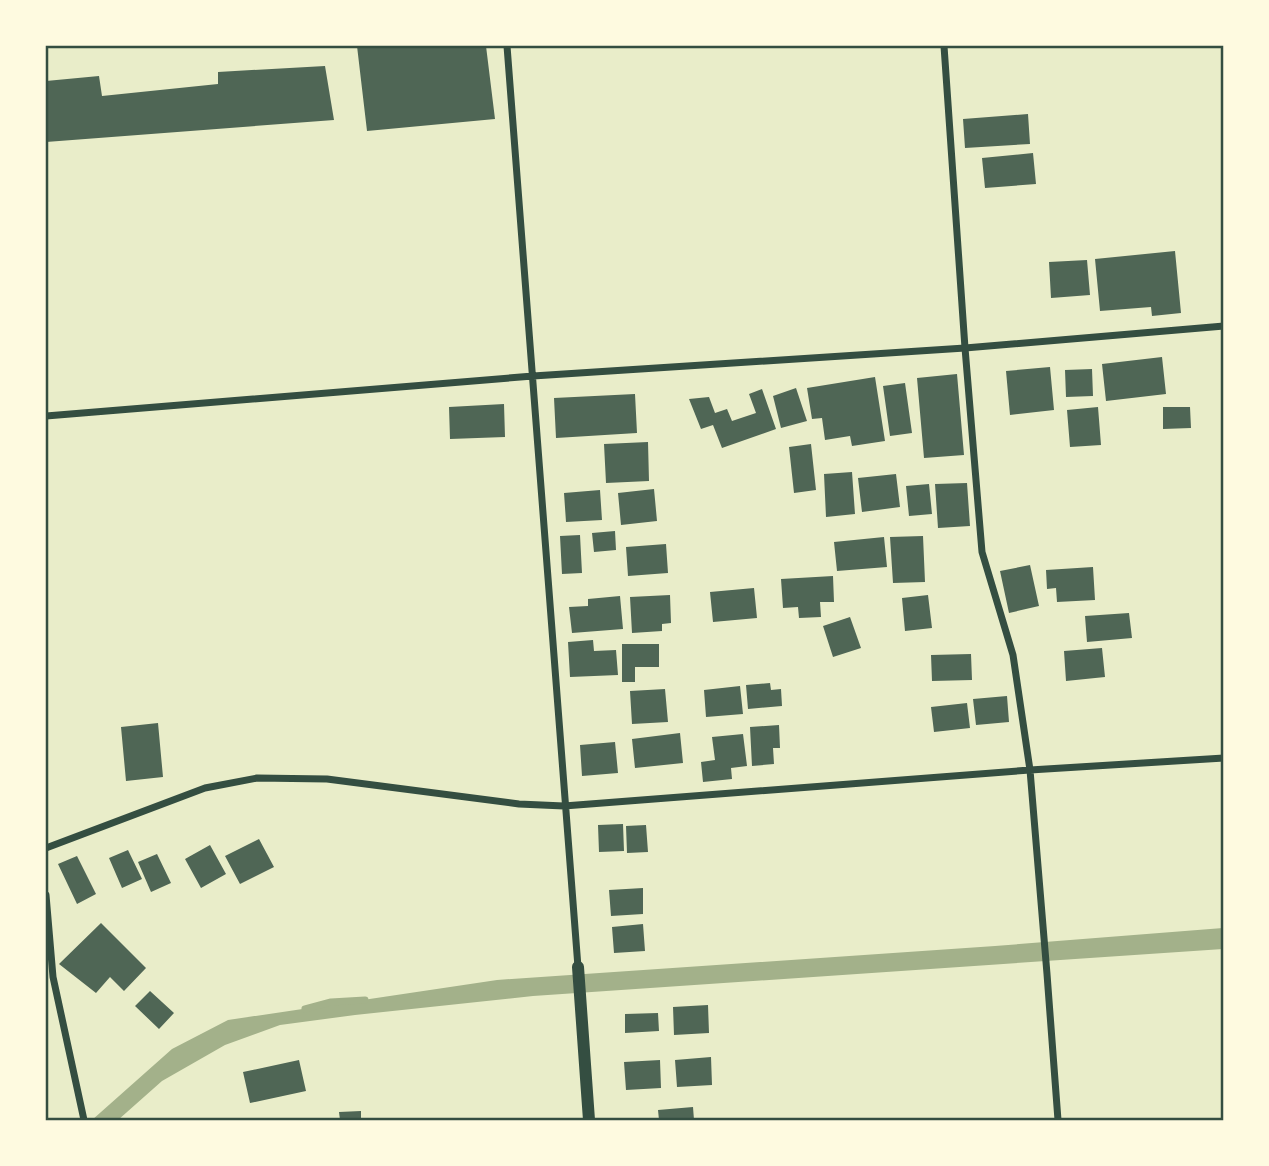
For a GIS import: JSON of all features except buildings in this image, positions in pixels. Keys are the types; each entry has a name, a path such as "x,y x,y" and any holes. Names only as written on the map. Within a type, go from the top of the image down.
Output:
{"street":[{"path":"507,46 589,1121"},
{"path":"944,46 982,552 1013,655 1030,770 1058,1121"},
{"path":"46,416 533,376 965,348 1223,326"},
{"path":"46,848 205,788 257,778 327,779 519,804 565,806 1223,758"},
{"path":"46,895 53,977 84,1121"}],"shaded area":[{"path":"1223,928 1223,949 533,996 280,1025 225,1045 162,1081 118,1120 92,1120 172,1049 228,1020 497,980"}],"waterway":[{"path":"305,1009 331,1002 365,1000"}]}
